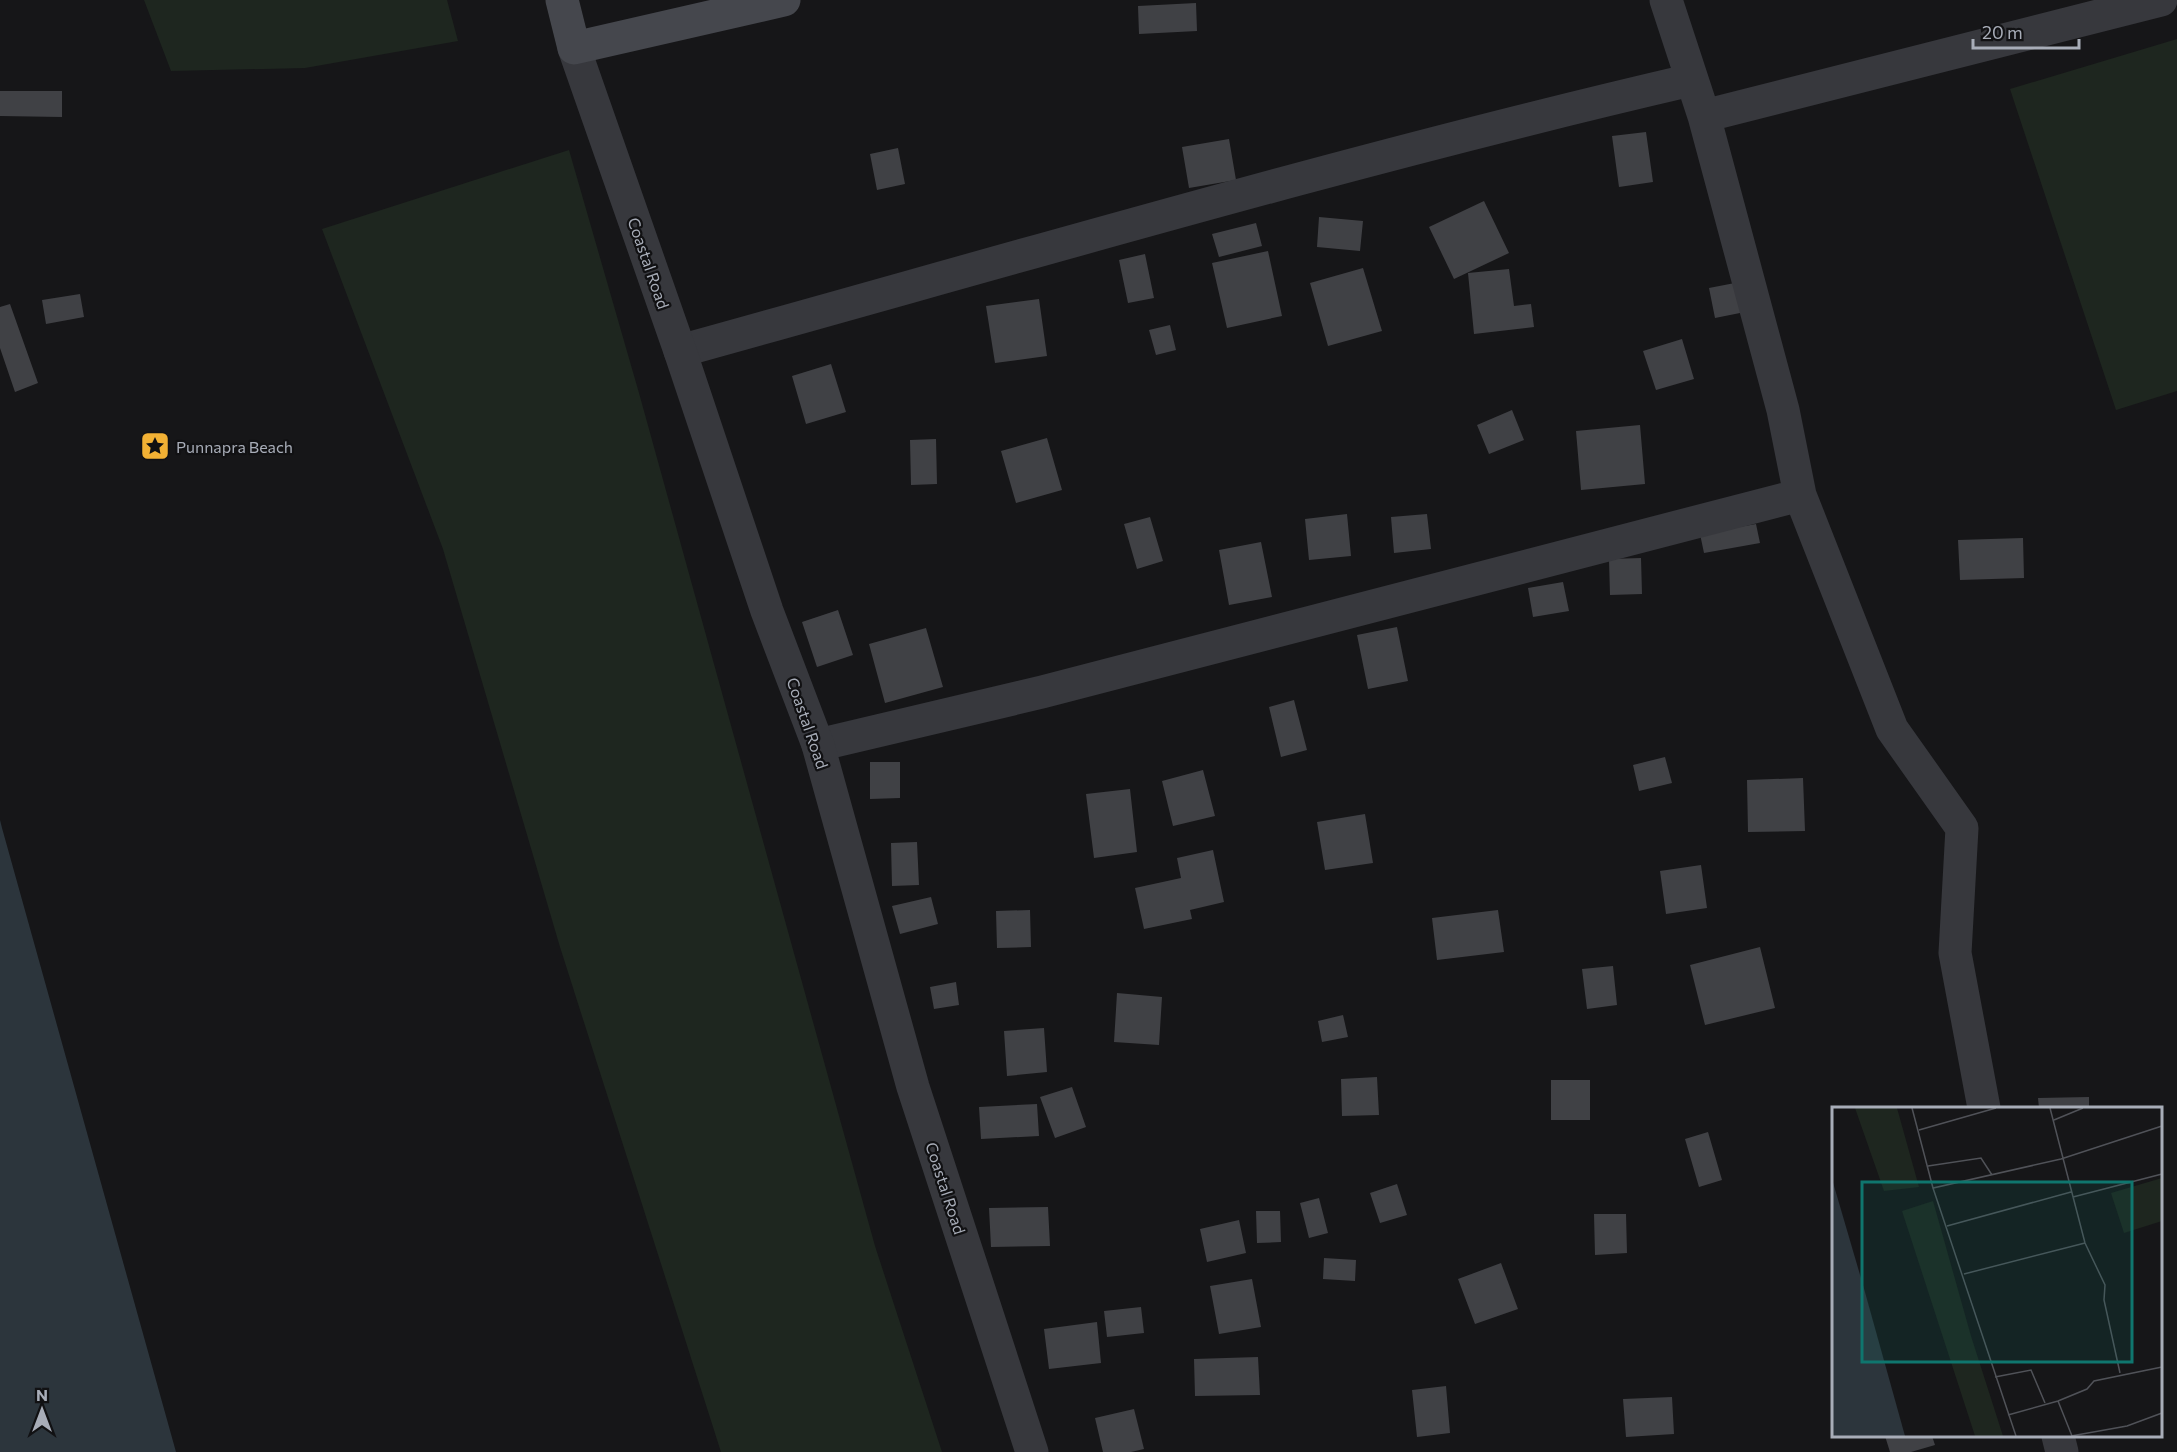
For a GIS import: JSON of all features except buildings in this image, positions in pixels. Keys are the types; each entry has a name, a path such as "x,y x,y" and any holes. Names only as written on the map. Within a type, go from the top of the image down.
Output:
{"main road":[{"name":"Coastal Road","path":"562,0 574,48"},
{"path":"574,48 784,0"}],"street":[{"path":"1666,0 1704,116 1783,410 1800,495 1892,729 1962,828 1955,953 1984,1107"},
{"path":"1704,116 2161,0"},
{"name":"Coastal Road","path":"574,48 680,351 767,611 818,745 913,1087 1032,1452"},
{"path":"680,351 1264,188 1533,116 1691,80"},
{"path":"818,745 1042,692 1800,495"},
{"path":"2058,1437 2062,1452"}],"shaded area":[{"path":"144,0 447,0 458,41 305,68 171,71"},
{"path":"2177,39 2177,391 2116,410 2010,89"},
{"path":"569,150 639,393 875,1246 942,1452 721,1452 560,947 443,549 322,229"},
{"path":"0,820 2,828 176,1452 0,1452"}],"place":[{"name":"Punnapra Beach","path":"155,446"}]}
